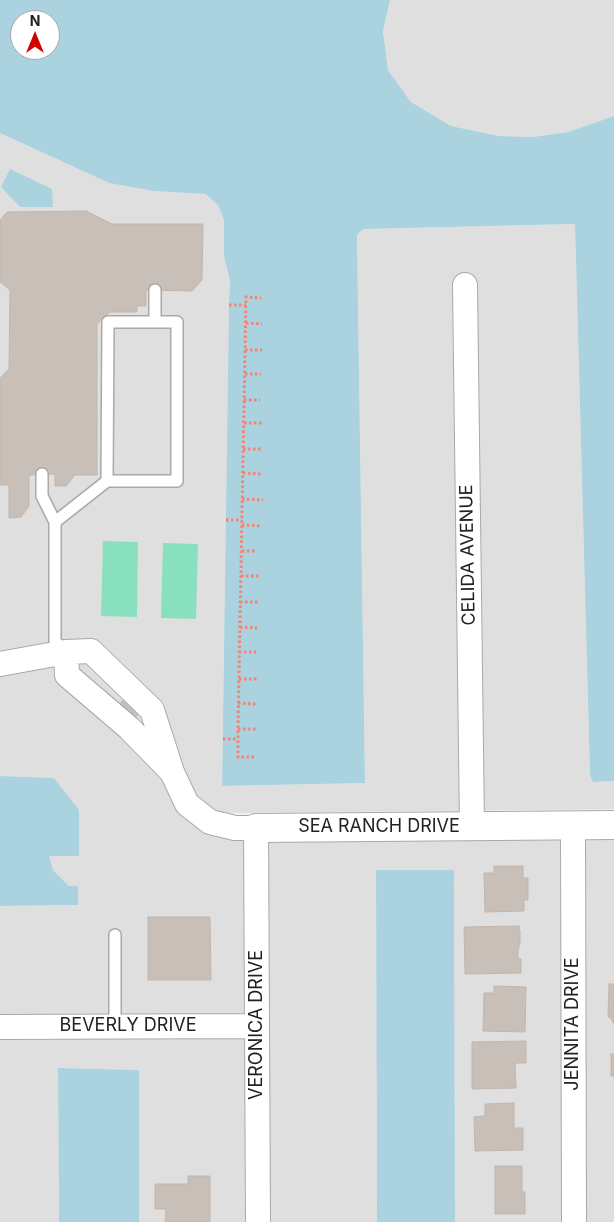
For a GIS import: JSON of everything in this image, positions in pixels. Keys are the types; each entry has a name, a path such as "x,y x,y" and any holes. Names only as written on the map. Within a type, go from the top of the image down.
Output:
{"street":[{"name":"CELIDA AVENUE","path":"465,285 472,826"},
{"name":"SEA RANCH DRIVE","path":"0,664 66,652 91,651 152,710 172,772 187,804 210,822 235,828 614,825"},
{"name":"SEA RANCH DRIVE","path":"66,652 68,675 129,728 172,772"},
{"name":"JENNITA DRIVE","path":"573,825 574,1222"},
{"name":"VERONICA DRIVE","path":"256,828 258,1222"},
{"name":"BEVERLY DRIVE","path":"0,1027 257,1026"}],"lane":[{"path":"155,290 155,322"},
{"path":"56,522 107,481 177,481 177,322 108,322 107,481"},
{"path":"42,474 42,496 56,522 55,641 66,652"},
{"path":"115,935 115,1026"}],"path":[{"path":"254,757 238,757 238,703 246,297 261,298"},
{"path":"229,305 246,305"},
{"path":"246,323 262,324"},
{"path":"245,350 262,350"},
{"path":"245,374 261,374"},
{"path":"244,400 260,400"},
{"path":"244,423 264,423"},
{"path":"243,449 262,449"},
{"path":"243,473 263,474"},
{"path":"242,499 263,500"},
{"path":"226,520 242,520"},
{"path":"242,525 262,526"},
{"path":"242,551 257,551"},
{"path":"241,576 261,576"},
{"path":"240,602 260,602"},
{"path":"240,627 257,628"},
{"path":"239,652 256,652"},
{"path":"239,678 257,679"},
{"path":"238,703 256,704"},
{"path":"238,729 256,729"},
{"path":"223,738 238,739"}],"shaded area":[{"path":"390,0 614,0 614,116 568,132 533,137 499,136 451,126 411,102 388,70 383,31"},
{"path":"0,133 109,183 153,191 204,194 218,205 224,220 224,256 230,281 222,786 365,783 357,235 363,229 575,224 590,776 593,782 614,781 614,809 224,813 225,834 614,836 614,1222 455,1222 454,870 376,871 377,1222 139,1222 139,1070 58,1068 59,1222 0,1222 0,906 78,905 78,887 69,886 53,870 48,856 79,831 54,778 0,776"}],"green space":[{"path":"103,541 138,542 137,617 101,616"},
{"path":"163,543 198,544 196,619 161,618"}],"water":[{"path":"0,0 390,0 383,31 388,70 411,102 451,126 499,136 533,137 568,132 614,116 614,781 593,782 590,776 575,224 363,229 357,235 365,783 222,786 230,281 224,256 224,220 218,205 205,194 153,191 109,183 0,133"},
{"path":"10,169 52,189 53,207 20,207 1,187"},
{"path":"0,776 54,778 79,810 79,856 49,856 53,870 69,886 78,886 78,905 0,906"},
{"path":"376,870 454,870 455,1222 377,1222"},
{"path":"58,1068 139,1070 139,1222 59,1222"}],"building":[{"path":"86,211 112,224 203,224 202,280 192,291 146,290 146,306 137,306 137,312 110,312 97,324 97,475 75,475 66,486 55,486 55,474 29,475 29,506 21,517 9,518 9,485 0,485 0,378 9,369 10,290 0,282 0,220 7,212"},
{"path":"126,697 141,712 133,719 119,705"},
{"path":"494,866 523,866 523,878 528,878 528,900 524,900 524,911 485,912 484,873 494,873"},
{"path":"148,917 210,917 211,980 148,980"},
{"path":"519,926 520,944 518,958 521,959 521,973 465,974 464,927"},
{"path":"609,984 614,984 614,1024 610,1017 608,1017"},
{"path":"494,986 526,987 525,1032 483,1031 484,993 494,993"},
{"path":"526,1041 526,1063 515,1063 516,1088 472,1089 472,1042"},
{"path":"611,1054 614,1054 614,1076 611,1076"},
{"path":"514,1103 514,1128 523,1128 523,1150 475,1151 474,1117 485,1116 485,1104"},
{"path":"495,1166 522,1166 522,1192 525,1192 525,1214 495,1214"},
{"path":"188,1176 210,1176 210,1222 165,1222 166,1209 155,1209 155,1184 188,1184"}]}
